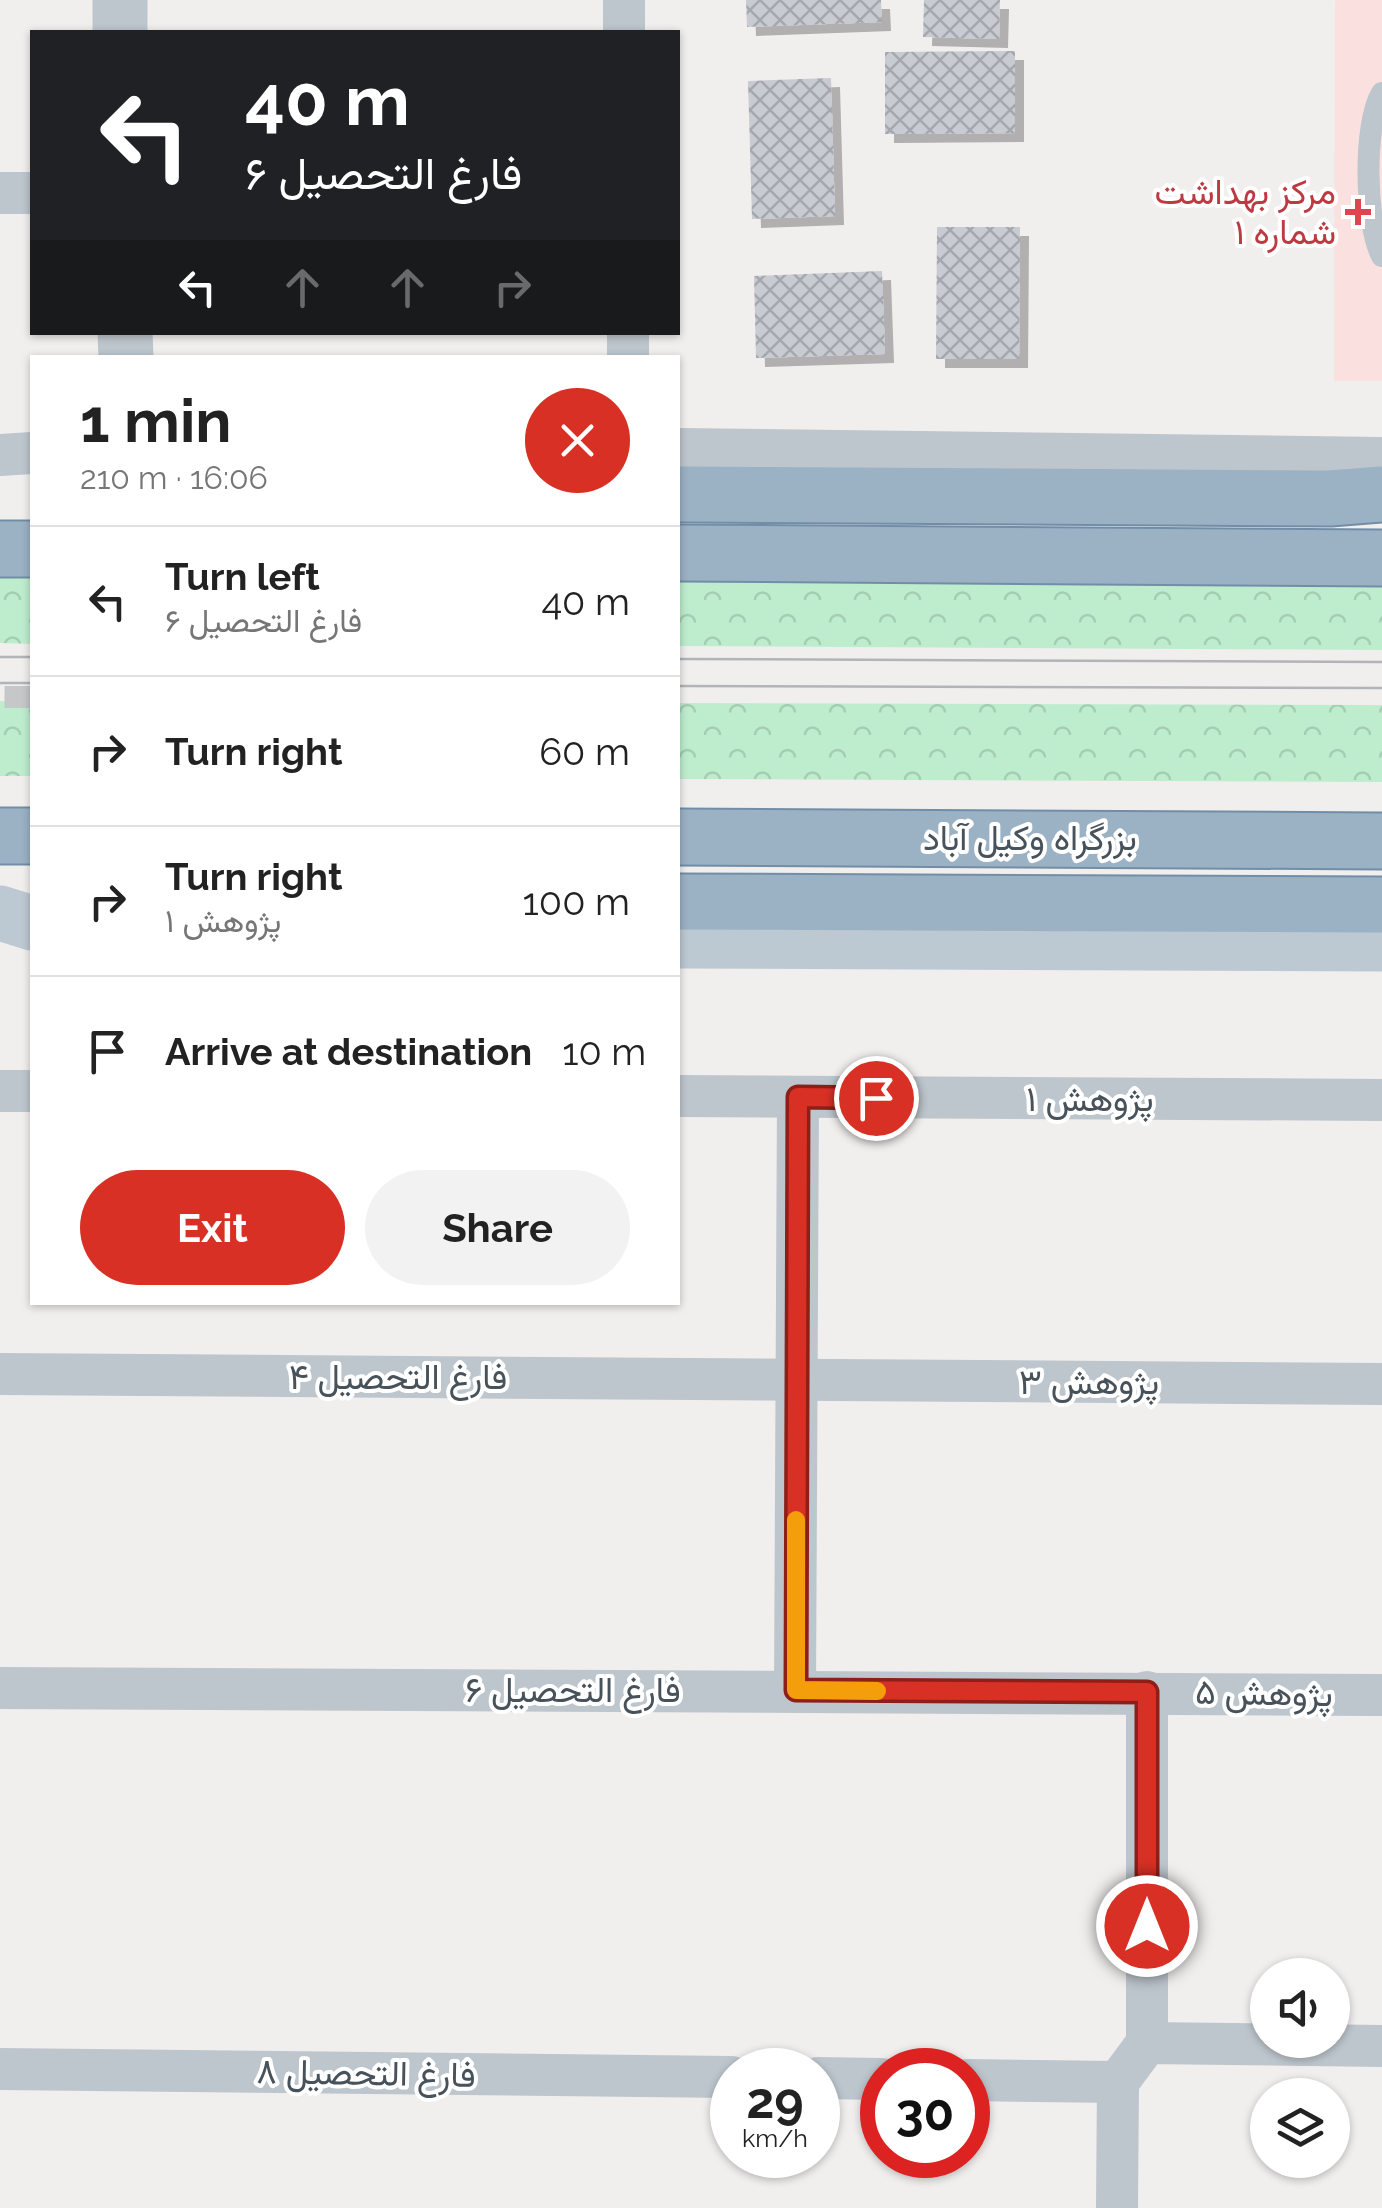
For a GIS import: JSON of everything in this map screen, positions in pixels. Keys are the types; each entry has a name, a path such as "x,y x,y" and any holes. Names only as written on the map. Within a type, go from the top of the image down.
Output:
{"highway":[{"path":"680,494 1330,498 1382,494"},
{"path":"0,548 30,549"},
{"path":"680,553 1382,558"},
{"path":"0,836 30,836"},
{"name":"بزرگراه وکیل آباد","path":"680,838 1382,840"},
{"path":"680,902 1382,905"}],"main road":[{"path":"0,913 30,922"},
{"path":"0,940 30,939"},
{"path":"680,941 1382,944"}],"street":[{"path":"120,0 120,30"},
{"path":"624,0 624,30"},
{"path":"0,193 30,192"},
{"path":"680,448 1382,458"},
{"path":"0,454 30,453"},
{"path":"0,1090 30,1091"},
{"name":"پژوهش ۱","path":"680,1096 1382,1100"},
{"path":"796,1690 798,1097"},
{"name":"فارغ التحصیل ۴","path":"0,1374 797,1380"},
{"name":"پژوهش ۳","path":"797,1380 1382,1384"},
{"name":"فارغ التحصیل ۶","path":"0,1688 1147,1692"},
{"path":"1117,2208 1118,2082 1147,2043 1147,1692"},
{"name":"پژوهش ۵","path":"1147,1692 1382,1695"},
{"path":"1147,2043 1382,2046"},
{"name":"فارغ التحصیل ۸","path":"0,2068 710,2077"},
{"path":"990,2080 1118,2082"}],"lane":[{"path":"1382,94 1373,119 1370,168 1373,228 1382,256"}],"shaded area":[{"name":"مرکز بهداشت شماره ۱","path":"1335,0 1382,0 1382,381 1334,381"}],"green space":[{"path":"0,568 30,568 30,644 0,643"},
{"path":"680,570 1382,572 1382,650 680,646"},
{"path":"0,701 30,702 30,776 0,776"},
{"path":"680,703 1382,705 1382,782 680,779"}],"building":[{"path":"746,0 881,0 882,22 747,27"},
{"path":"924,0 1000,0 999,39 923,37"},
{"path":"1015,51 1015,133 885,134 885,52"},
{"path":"831,78 835,216 752,219 748,81"},
{"path":"937,227 1020,227 1019,359 936,359"},
{"path":"882,271 885,354 756,358 754,276"}],"tram line":[{"path":"0,657 30,657"},
{"path":"680,659 1382,662"},
{"path":"0,683 30,683"},
{"path":"680,686 1382,688"}],"slow traffic":[{"path":"796,1520 796,1690 877,1691"}],"place":[{"name":"مرکز بهداشت شماره ۱","path":"1358,212"}],"route":[{"path":"876,1098 798,1097 796,1690 1147,1692 1147,1926"}]}
